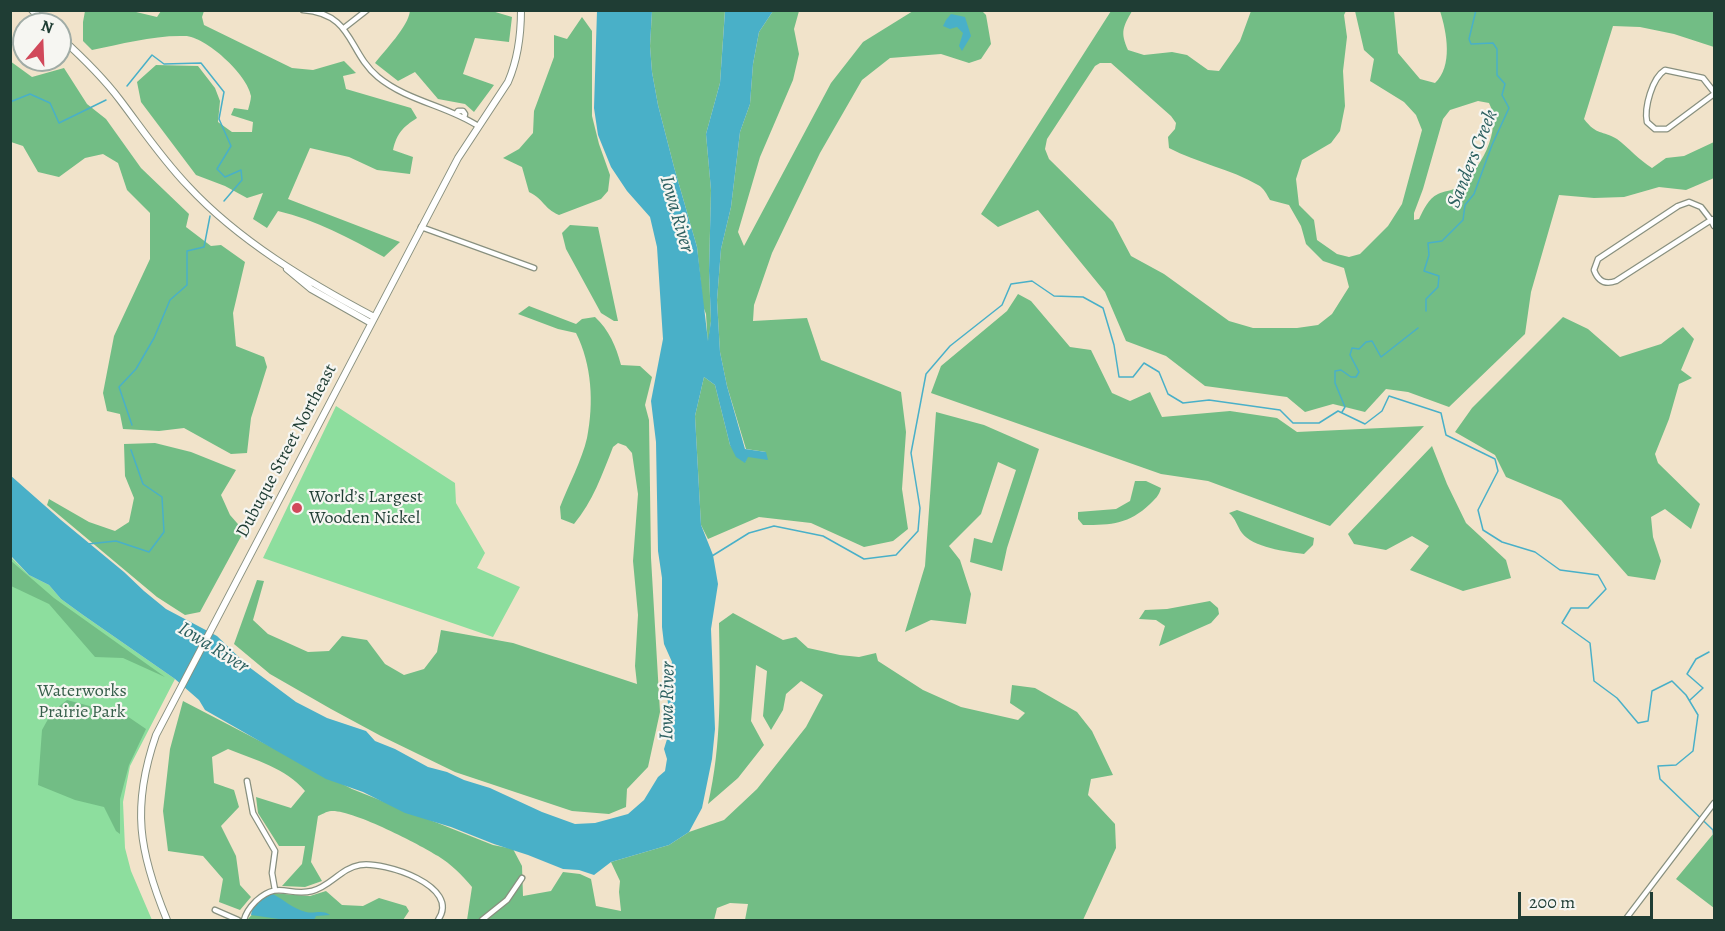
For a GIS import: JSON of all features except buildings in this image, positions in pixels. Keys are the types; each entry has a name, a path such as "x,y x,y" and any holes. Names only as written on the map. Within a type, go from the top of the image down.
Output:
{"main road":[{"name":"Dubuque Street Northeast","path":"167,921 148,869 140,813 144,774 159,728 461,152 501,94 513,70 520,42 521,10"},
{"path":"72,48 92,67 120,100 142,131 190,189 227,222 273,257 372,320"}],"street":[{"path":"303,10 324,14 344,28 364,62 378,77 478,126"},
{"path":"344,28 367,10"},
{"path":"1665,70 1703,78 1714,93 1667,129 1655,129 1647,122 1646,112 1655,83 1659,74 1665,70"},
{"path":"1713,220 1616,281 1605,283 1596,275 1594,267 1598,259 1682,204 1689,202 1697,204 1713,220 1714,226"},
{"path":"421,227 534,268"},
{"path":"247,782 253,813 275,851 272,873 274,890"},
{"path":"1625,921 1714,803"},
{"path":"244,921 246,913 265,894 274,890 310,892 353,866 368,864 405,873 437,892 443,909 438,921"},
{"path":"482,921 507,900 522,878"},
{"path":"215,910 238,921"}],"green space":[{"path":"725,10 720,83 706,134 711,190 709,271 711,321 708,346 697,247 658,105 650,46 652,11"},
{"path":"85,11 132,11 157,17 161,11 204,11 202,17 204,25 292,68 313,70 344,61 356,73 343,76 346,89 411,108 417,118 401,131 393,150 413,157 410,174 377,170 349,157 310,148 288,199 400,242 384,257 306,219 278,211 267,228 253,219 263,193 247,198 225,186 196,175 141,102 137,82 156,65 198,66 215,88 220,101 218,122 232,132 252,132 253,122 231,115 234,108 248,110 251,96 248,87 234,68 214,49 203,42 185,36 150,38 92,50 83,41"},
{"path":"410,11 492,11 512,17 509,42 475,38 463,74 494,85 474,112 465,104 438,99 415,72 398,81 375,63 401,31"},
{"path":"773,11 799,11 794,29 799,54 793,80 760,157 738,232 744,246 831,83 863,42 913,11 982,11 986,15 991,44 981,59 969,63 941,54 890,58 862,80 820,153 772,253 754,305 753,321 807,318 821,360 901,392 906,432 902,489 908,529 893,541 864,547 811,523 759,517 708,539 701,525 695,416 704,377 715,385 730,445 745,462 747,457 766,452 746,449 727,386 720,352 717,300 721,249 731,207 740,132 750,104 753,64 759,32"},
{"path":"1111,11 1132,11 1124,30 1128,50 1144,55 1172,52 1187,55 1208,70 1219,71 1240,41 1251,11 1346,11 1344,15 1347,37 1343,71 1345,106 1340,131 1331,143 1302,160 1296,179 1299,205 1314,220 1317,240 1337,254 1349,257 1360,254 1388,226 1402,204 1422,130 1416,115 1404,102 1370,81 1374,59 1364,50 1355,11 1394,11 1398,53 1420,79 1435,83 1444,68 1447,49 1440,11 1714,11 1714,47 1674,34 1640,27 1613,26 1584,119 1596,130 1617,139 1652,168 1666,158 1684,156 1714,142 1714,178 1686,190 1659,187 1624,197 1594,198 1559,195 1531,292 1525,334 1449,407 1408,392 1386,389 1365,412 1333,404 1305,412 1287,397 1205,386 1166,356 1126,341 1105,292 1038,210 998,227 981,214","holes":["1100,63 1111,63 1171,116 1176,123 1175,129 1168,137 1169,148 1248,179 1262,188 1270,200 1289,205 1301,226 1306,244 1323,261 1344,268 1349,287 1332,314 1318,325 1297,328 1253,328 1229,321 1164,274 1131,256 1113,222 1049,159 1045,149 1047,139 1095,66","1478,101 1489,103 1493,114 1493,125 1487,150 1465,181 1456,188 1435,196 1419,219 1414,220 1414,213 1443,119 1450,110"]},
{"path":"582,17 592,31 592,116 610,175 608,191 601,199 559,215 529,192 522,167 503,158 519,149 533,133 534,111 554,57 554,35 567,39"},
{"path":"10,61 12,72 25,72 32,77 50,72 67,72 87,104 106,119 141,168 189,214 186,227 211,246 221,245 245,262 233,313 236,346 264,357 267,367 251,418 247,453 231,454 184,428 159,431 123,429 120,414 107,411 103,393 114,336 150,259 150,213 127,190 118,163 103,154 85,158 59,177 38,172 23,146 11,142"},
{"path":"570,225 598,227 618,321 601,313 566,249 562,233"},
{"path":"1018,294 1031,301 1070,347 1091,350 1112,393 1130,401 1150,392 1162,417 1230,411 1277,418 1297,432 1424,426 1330,526 1208,481 1161,474 931,393 941,366 1007,311"},
{"path":"529,306 576,324 582,319 595,317 611,339 621,365 640,366 652,377 645,405 649,420 651,558 660,712 648,767 627,789 626,807 609,814 572,811 455,772 381,736 270,674 234,644 257,580 264,581 253,620 268,634 308,652 329,651 342,636 367,640 385,664 404,675 424,669 437,652 441,630 513,643 637,684 635,666 638,615 633,561 638,494 632,453 626,446 618,443 613,447 581,515 574,524 561,519 560,507 587,438 590,384 585,358 576,333 558,329 518,314"},
{"path":"1563,317 1588,329 1620,357 1661,344 1683,327 1694,339 1681,370 1692,378 1679,384 1669,419 1655,454 1658,463 1700,504 1691,529 1665,509 1651,517 1653,537 1661,561 1655,580 1628,576 1561,500 1506,477 1495,455 1455,432 1472,408"},
{"path":"336,406 455,483 456,503 485,553 477,568 520,587 493,637 263,558"},
{"path":"936,412 984,425 1039,449 1007,548 1002,571 970,562 974,538 992,543 1016,470 998,462 981,514 949,546 960,560 971,594 966,624 931,620 905,632 925,566"},
{"path":"155,443 191,452 236,470 221,495 230,515 244,531 200,612 185,615 157,597 47,505 49,499 89,522 115,531 129,522 134,498 125,476 124,444"},
{"path":"1432,446 1466,523 1506,560 1511,578 1463,591 1410,570 1429,546 1412,536 1386,550 1354,544 1348,534"},
{"path":"1135,481 1146,481 1161,488 1155,499 1135,516 1103,525 1083,525 1078,519 1078,512 1116,509 1130,501"},
{"path":"1237,510 1314,538 1313,545 1304,554 1270,548 1254,542 1242,533 1229,513"},
{"name":"Waterworks Prairie Park","path":"10,556 29,575 49,585 61,599 175,679 130,766 123,802 125,848 131,871 152,920 11,920"},
{"path":"10,560 54,598 165,677 123,658 95,657 49,604 11,586"},
{"path":"1210,601 1218,608 1219,614 1211,623 1159,646 1165,626 1156,620 1139,619 1145,610 1167,609"},
{"path":"733,613 783,640 796,637 808,648 859,657 876,653 878,661 923,690 961,707 1018,720 1025,713 1010,703 1012,685 1035,688 1077,712 1092,731 1113,775 1091,779 1088,795 1115,824 1116,848 1083,920 745,920 748,904 730,903 717,908 714,920 467,920 472,887 447,863 385,828 341,812 331,811 318,816 311,862 322,881 305,887 282,886 302,864 305,846 279,846 258,813 256,797 291,808 305,791 289,776 228,749 212,757 214,783 234,790 239,807 221,826 236,856 240,885 251,897 240,910 219,902 223,879 203,856 168,851 163,811 170,749 183,701 352,789 493,845 513,849 522,866 523,896 551,891 563,872 580,874 591,879 596,906 621,911 620,881 611,862 669,845 689,832 724,820 757,789 806,727 823,695 801,681 786,694 783,710 771,730 763,716 767,671 756,665 751,721 764,745 738,778 708,804 718,736 719,623"},
{"path":"67,700 127,716 146,729 129,765 120,799 120,834 116,831 104,807 75,800 38,785 42,730 52,712"},
{"path":"1714,833 1714,908 1676,879"},
{"path":"326,891 342,905 363,906 379,898 406,906 409,911 403,920 248,919 271,893 310,896"}],"water":[{"name":"Iowa River","path":"597,11 652,11 650,46 652,72 658,105 697,247 708,341 711,321 709,271 711,190 706,134 720,83 725,11 773,11 759,32 753,64 750,104 740,132 731,207 721,249 717,300 720,352 745,449 766,452 768,460 748,457 745,463 736,457 730,445 715,385 704,377 695,416 701,525 713,555 718,584 711,629 715,729 712,759 702,808 689,832 669,845 611,862 594,875 579,870 563,869 451,827 405,813 363,792 326,779 205,710 199,700 175,679 61,599 49,585 29,575 11,556 10,475 166,609 217,636 249,667 296,702 327,718 366,731 375,741 428,767 490,788 542,812 575,824 595,823 628,814 644,800 658,777 665,771 667,759 664,749 672,723 666,686 672,662 664,644 662,627 656,442 651,401 663,339 657,247 650,217 627,191 611,167 598,135 594,108"},
{"path":"951,14 965,17 971,36 962,51 959,46 963,33 957,27 950,29 943,26"},
{"path":"271,893 301,911 324,912 330,915 316,916 314,920 286,920 251,915 258,902"}],"waterway":[{"name":"Sanders Creek","path":"1426,311 1426,299 1438,287 1439,276 1424,271 1429,255 1428,243 1442,241 1463,220 1465,205 1474,194 1509,108 1502,95 1505,84 1497,75 1497,49 1493,43 1471,44 1469,39 1476,10"},
{"path":"127,86 152,55 164,64 201,63 224,92 219,119 231,146 217,169 225,177 241,170 242,180 224,201"},
{"path":"10,102 30,94 50,103 59,123 106,100"},
{"path":"132,425 119,387 136,369 154,338 170,300 187,285 187,251 204,247 210,216"},
{"path":"712,556 749,533 774,526 823,536 864,559 896,555 918,531 920,508 911,453 926,374 950,346 1002,305 1011,284 1032,281 1054,296 1083,297 1103,308 1114,345 1119,377 1133,377 1144,363 1159,372 1168,394 1183,403 1209,400 1280,410 1293,423 1319,423 1338,411 1365,424 1382,411 1389,396 1441,413 1446,435 1495,459 1498,471 1478,510 1483,530 1502,542 1535,552 1560,570 1598,575 1606,589 1588,608 1571,608 1562,623 1590,643 1594,681 1617,698 1638,723 1648,721 1652,691 1672,681 1686,695 1698,715 1693,751 1676,765 1658,766 1660,779 1713,830 1714,838"},
{"name":"Sanders Creek","path":"1342,412 1345,407 1335,383 1335,371 1341,370 1351,377 1356,377 1359,372 1350,355 1352,348 1359,349 1366,342 1372,341 1381,357 1418,328"},
{"path":"88,544 116,541 149,552 164,532 162,497 143,484 131,450"},
{"path":"1690,700 1703,688 1687,674 1696,659 1709,652"}],"place":[{"name":"World’s Largest Wooden Nickel","path":"297,508"}]}
